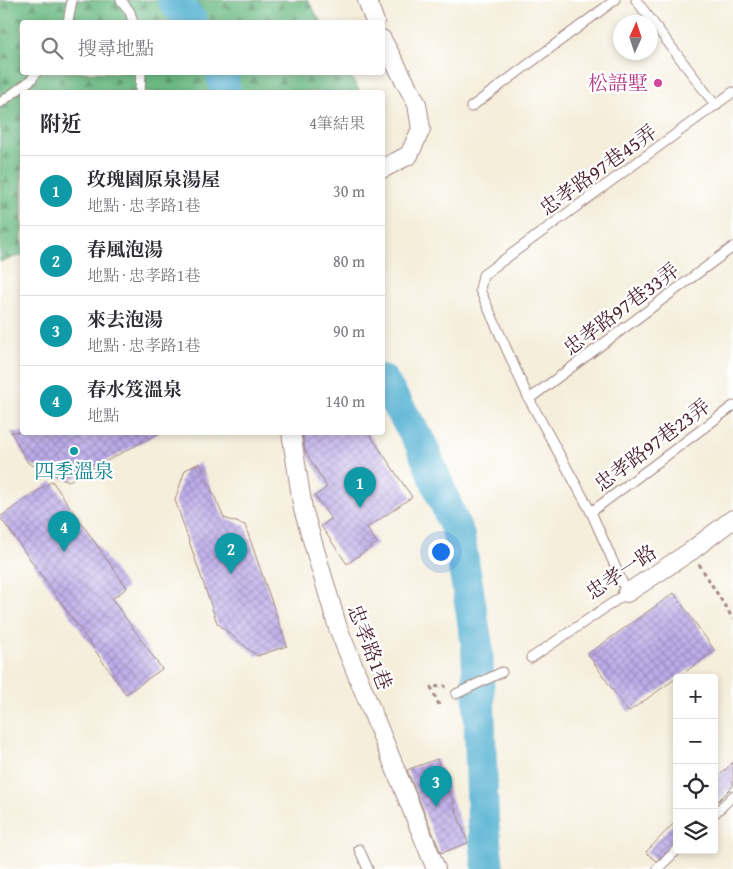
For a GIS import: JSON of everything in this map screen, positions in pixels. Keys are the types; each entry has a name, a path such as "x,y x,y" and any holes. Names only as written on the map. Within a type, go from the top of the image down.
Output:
{"street":[{"path":"367,0 374,20"},
{"path":"385,45 417,104 420,129 409,155 385,167"},
{"name":"忠孝路1巷","path":"291,435 303,509 338,628 436,869"},
{"name":"忠孝一路","path":"627,593 691,551 733,519"}],"lane":[{"path":"68,20 72,0"},
{"path":"121,0 130,12 132,20"},
{"path":"472,107 615,0"},
{"path":"636,0 716,106"},
{"path":"0,103 31,80 35,75"},
{"path":"140,90 141,75"},
{"name":"忠孝路97巷45弄","path":"529,399 480,290 483,275 733,92"},
{"name":"忠孝路97巷33弄","path":"529,399 733,246"},
{"path":"529,399 591,512 627,593"},
{"name":"忠孝路97巷23弄","path":"591,512 733,406"},
{"name":"忠孝一路","path":"531,658 627,593"},
{"path":"456,694 502,672"},
{"path":"718,810 733,796"},
{"path":"359,849 368,869"},
{"path":"657,869 673,854"}],"path":[{"path":"691,551 733,619"},
{"path":"439,704 431,687 445,685 456,694"}],"green space":[{"path":"0,0 308,0 320,20 20,20 20,75 350,75 359,90 20,90 20,256 0,262"}],"building":[{"name":"四季溫泉","path":"11,432 20,432 20,435 155,435 69,481 28,463"},
{"path":"302,435 370,435 412,497 367,528 377,543 347,564 321,526 331,519 315,496 327,487 305,451"},
{"path":"200,463 224,518 245,525 287,646 257,656 217,623 175,500 185,470"},
{"path":"52,481 127,588 112,599 162,669 126,694 0,517"},
{"path":"674,593 715,651 682,674 673,674 673,680 628,712 588,654"},
{"path":"437,759 468,843 441,853 407,770"},
{"path":"733,762 733,786 718,801 718,777"},
{"path":"673,824 673,847 656,861 646,852"}],"waterway":[{"path":"173,0 190,20"},
{"path":"222,75 225,90"},
{"path":"385,385 420,442 459,536 477,645 483,822 488,869"}],"place":[{"name":"松語墅","path":"658,83"},
{"name":"四季溫泉","path":"74,451"},
{"name":"玫瑰園原泉湯屋","path":"360,508"},
{"name":"春水笈溫泉","path":"64,552"},
{"name":"春風泡湯","path":"231,574"},
{"name":"來去泡湯","path":"436,807"}]}
